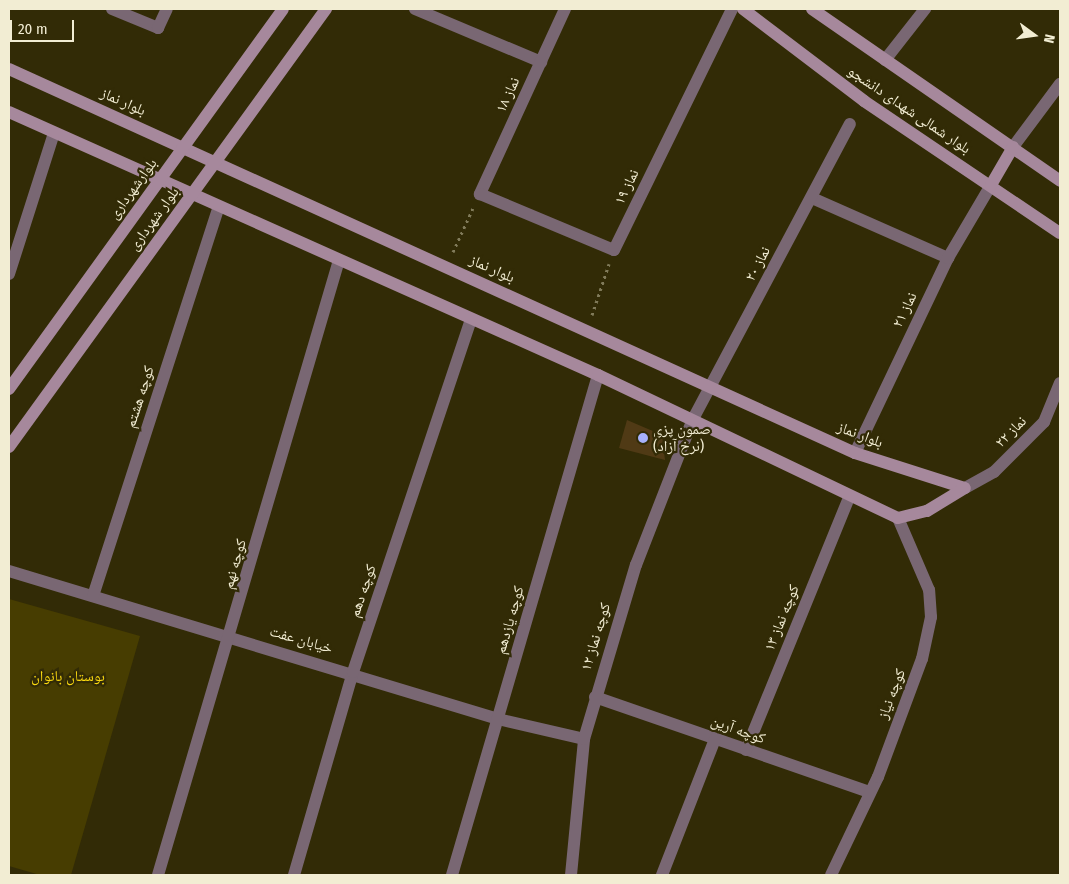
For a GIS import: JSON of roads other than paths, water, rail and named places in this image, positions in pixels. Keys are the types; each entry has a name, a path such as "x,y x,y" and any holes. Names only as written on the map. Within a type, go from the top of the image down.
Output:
{"main road":[{"name":"بلوارشهرداری","path":"9,389 283,9"},
{"name":"بلوار شهرداری","path":"9,448 326,9"},
{"name":"بلوار شمالی شهدای دانشجو","path":"743,9 864,101 991,184 1060,233"},
{"name":"بلوار شمالی شهدای دانشجو","path":"812,9 1060,180"},
{"name":"بلوار نماز","path":"9,69 216,161 855,453 965,488"},
{"path":"9,112 471,320 598,375 693,419 849,498 898,518 927,511 965,488"},
{"path":"991,184 1013,146"}],"street":[{"path":"112,9 158,28 167,9"},
{"path":"415,9 541,62"},
{"name":"نماز ۱۸","path":"480,194 564,9"},
{"name":"نماز ۱۹","path":"480,194 614,250 732,9"},
{"path":"885,60 925,9"},
{"path":"1013,146 1060,84"},
{"name":"نماز ۲۰","path":"693,419 850,124"},
{"path":"9,274 54,133"},
{"name":"نماز ۲۱","path":"855,453 948,258 991,184"},
{"path":"812,198 948,258"},
{"name":"کوچه هشتم","path":"93,596 219,207"},
{"name":"کوچه نهم","path":"158,875 231,637 339,260"},
{"name":"کوچه دهم","path":"294,875 353,672 471,320"},
{"name":"کوچه یازدهم","path":"452,875 598,375"},
{"name":"نماز ۲۲","path":"965,488 994,472 1044,422 1060,383"},
{"name":"کوچه نماز ۱۲","path":"571,875 584,739 594,697 636,565 693,419"},
{"name":"کوچه نماز ۱۳","path":"746,750 849,498"},
{"name":"کوچه نیاز","path":"831,875 870,792 922,659 931,617 928,590 898,518"},
{"name":"خیابان عفت","path":"9,571 353,672 498,719 584,739"},
{"name":"کوچه آرین","path":"594,697 870,792"},
{"path":"662,875 715,739"}],"place":[{"name":"صمون پزی (نرخ آزاد)","path":"643,438"}],"park label":[{"name":"بوستان بانوان","path":"68,677"}]}
